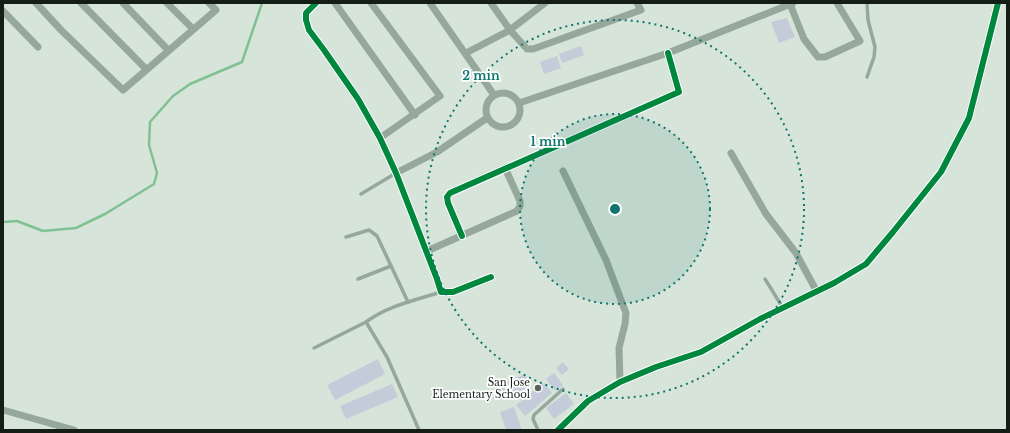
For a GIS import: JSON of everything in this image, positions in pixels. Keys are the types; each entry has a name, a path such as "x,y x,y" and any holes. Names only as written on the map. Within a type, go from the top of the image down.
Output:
{"street":[{"path":"36,3 61,30 123,90 216,10 209,3"},
{"path":"81,3 146,70"},
{"path":"123,3 168,50"},
{"path":"167,3 193,30"},
{"path":"316,3 306,13 306,20 309,30 358,99 380,138 396,173 427,251 441,292 453,292 491,276"},
{"path":"335,3 415,115"},
{"path":"371,3 440,96 415,115 380,138"},
{"path":"430,3 494,95"},
{"path":"491,3 510,30 527,49 533,49 642,10 637,3"},
{"path":"466,53 510,30 545,3"},
{"path":"518,103 668,52 792,4 804,39 818,57 825,57 860,41 837,3"},
{"path":"558,430 588,401 620,382 656,367 701,352 760,319 834,283 866,264 941,172 969,118 998,3"},
{"path":"3,11 38,47"},
{"path":"462,236 448,203 447,197 450,193 679,92 668,52"},
{"path":"505,93 510,95 518,103 520,114 513,124 508,127 496,126 487,118 487,103 494,95 505,93"},
{"path":"396,173 437,152 487,118"},
{"path":"731,153 766,214 796,253 816,292"},
{"path":"427,251 517,211 520,206 520,201 505,168"},
{"path":"562,171 606,260 626,313 619,348 620,382"},
{"path":"3,410 74,430"}],"lane":[{"path":"867,3 868,20 875,47 874,57 867,76"},
{"path":"361,194 396,173"},
{"path":"346,237 369,230 377,236 408,302"},
{"path":"358,279 391,266"},
{"path":"765,279 783,308"},
{"path":"314,348 375,316 408,302 441,292"},
{"path":"366,322 387,357 419,430"},
{"path":"538,430 534,420 536,413 563,390"}],"building":[{"path":"787,18 795,37 779,43 771,22"},
{"path":"581,46 584,55 562,63 559,54"},
{"path":"557,56 561,68 544,74 540,62"},
{"path":"378,359 385,374 335,400 327,385"},
{"path":"563,362 569,369 562,375 556,368"},
{"path":"554,373 563,385 555,391 546,379"},
{"path":"525,374 530,387 500,399 495,387"},
{"path":"544,383 552,393 525,416 516,405"},
{"path":"392,384 398,397 346,419 340,406"},
{"path":"566,393 574,404 554,419 546,408"},
{"path":"514,407 522,430 506,430 500,412"}],"waterway":[{"path":"3,222 17,221 43,231 76,228 105,214 154,184 157,173 149,145 150,122 173,96 190,84 242,62 262,3"}],"cycle path":[{"path":"316,3 306,13 306,20 309,30 358,99 380,138 396,173 441,292 453,292 491,277"},
{"path":"558,430 588,401 620,382 656,367 701,352 760,319 834,283 866,264 941,172 969,118 998,3"},
{"path":"462,236 448,203 447,197 450,193 679,92 668,53"}],"place":[{"name":"San Jose Elementary School","path":"538,388"}]}
